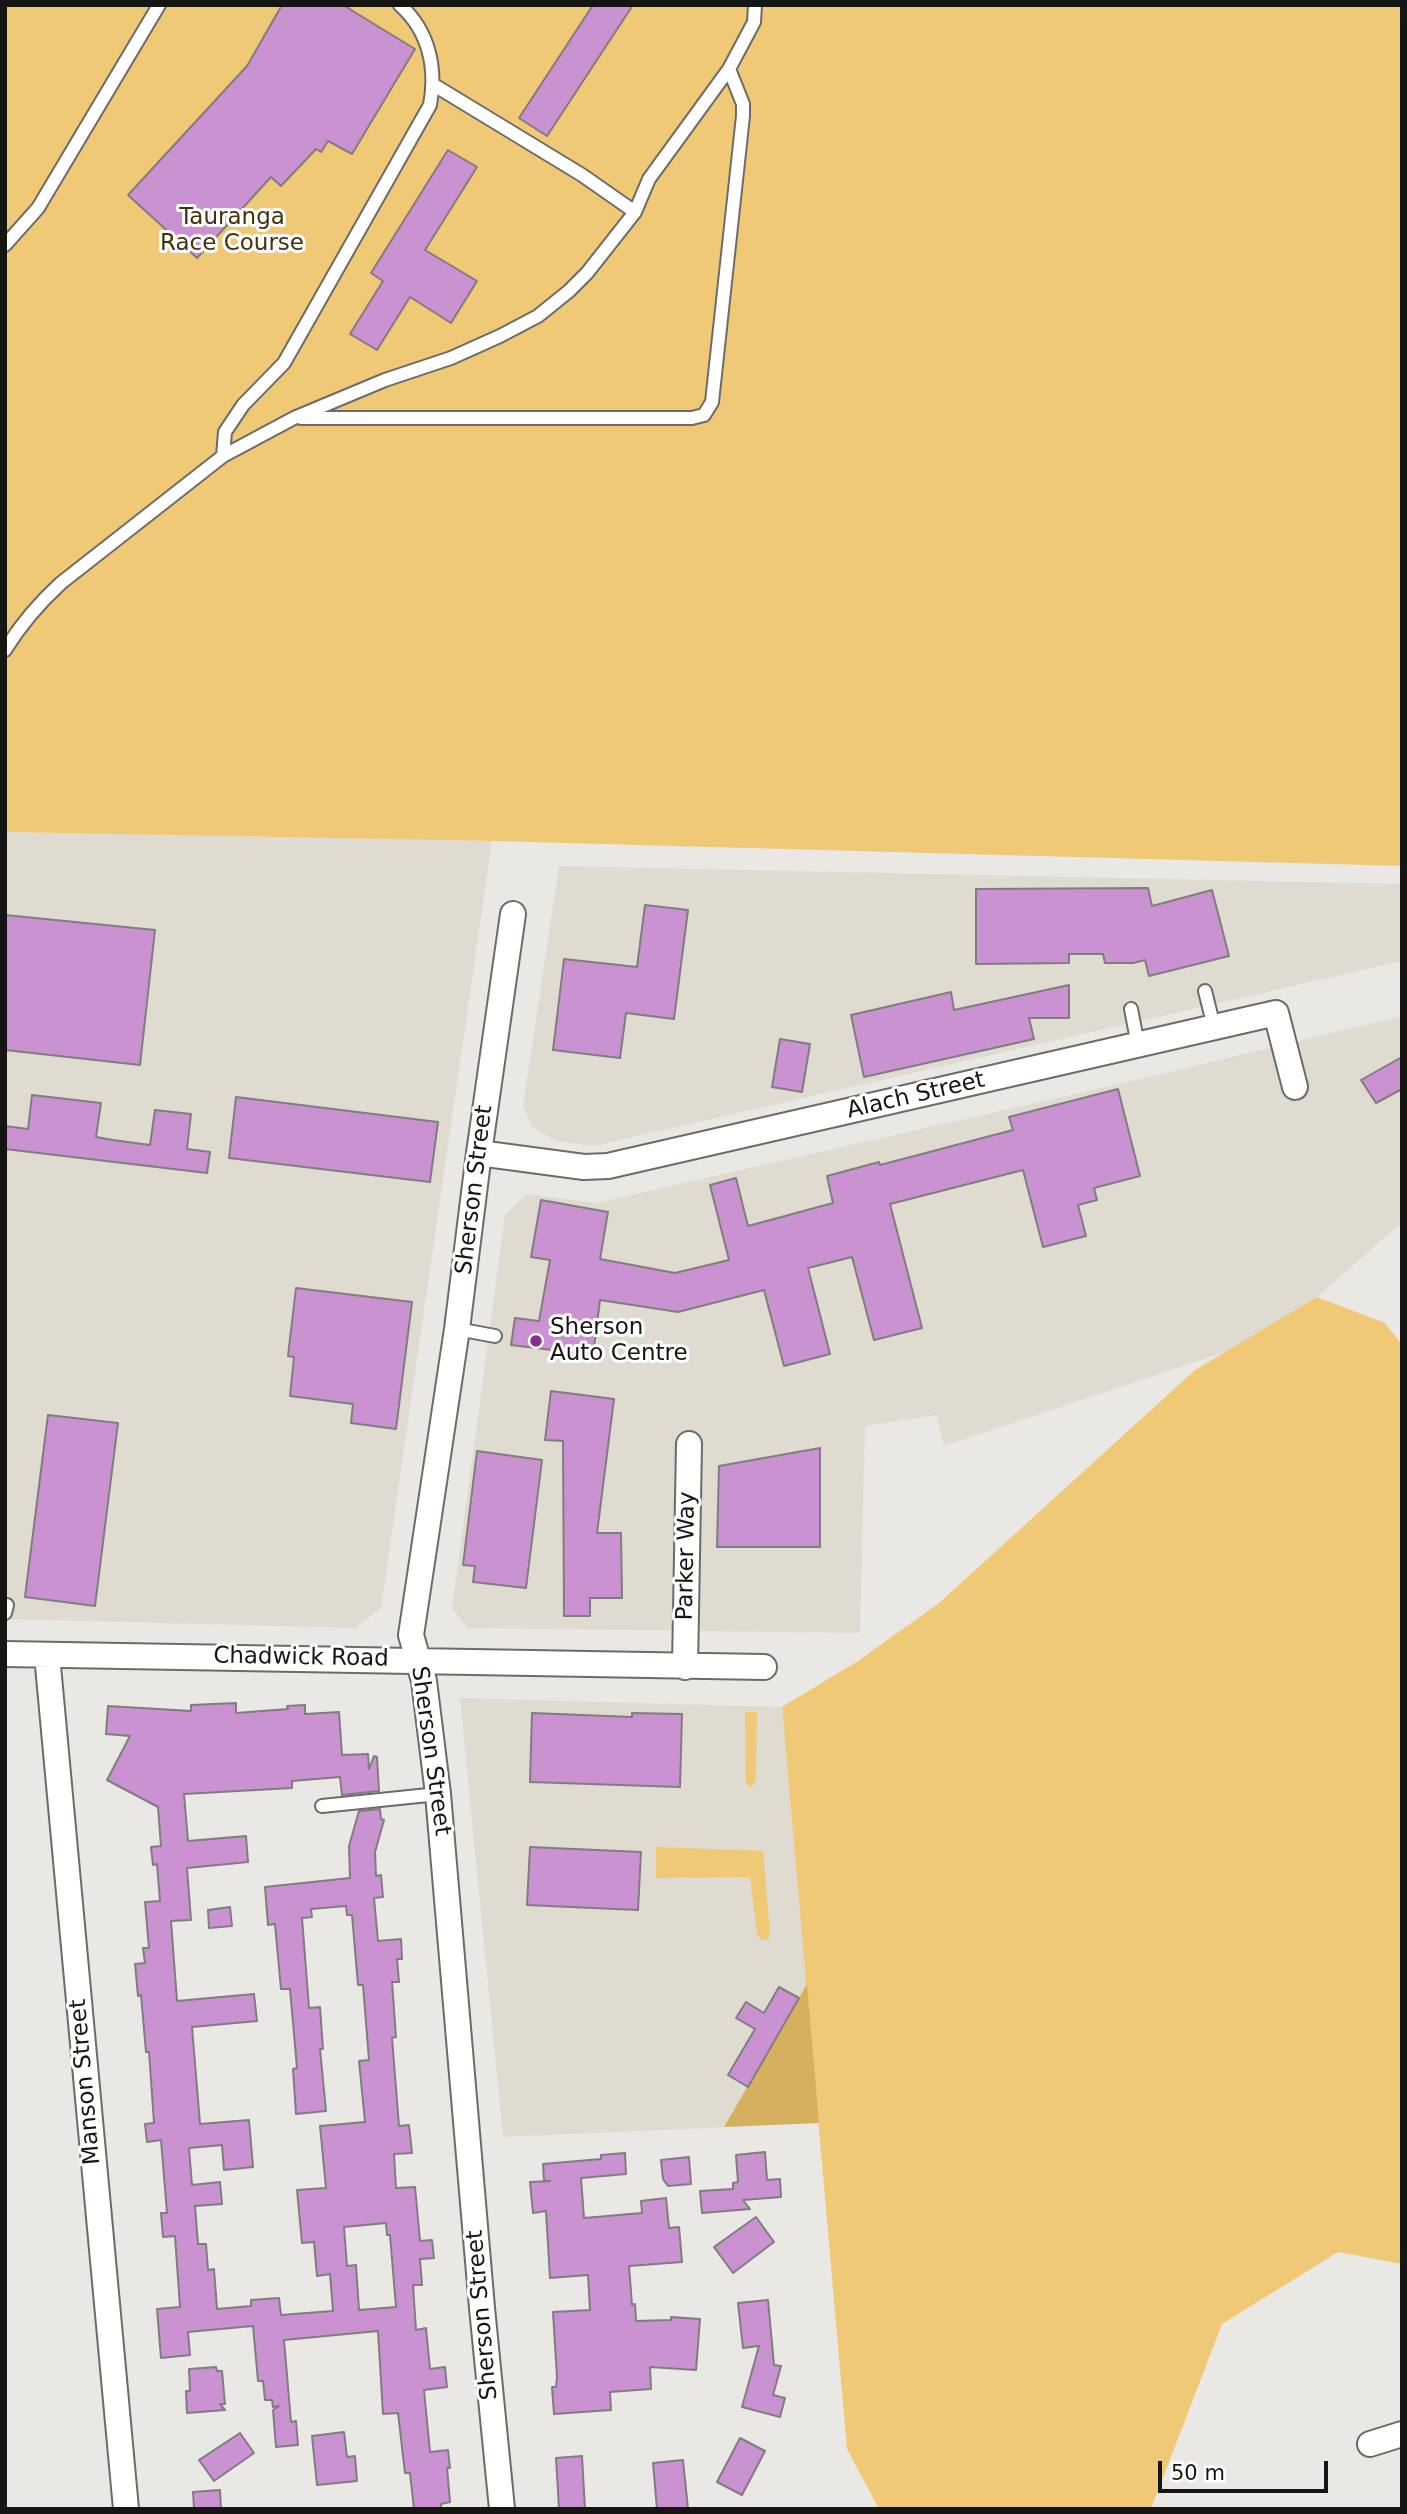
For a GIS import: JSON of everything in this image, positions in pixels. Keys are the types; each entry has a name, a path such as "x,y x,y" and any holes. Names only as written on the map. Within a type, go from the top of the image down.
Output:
{"street":[{"name":"Sherson Street","path":"502,2509 438,1794 424,1681 411,1635 457,1329 513,915"},
{"name":"Alach Street","path":"480,1153 583,1167 608,1166 1276,1013 1296,1087"},
{"name":"Parker Way","path":"685,1667 690,1444"},
{"name":"Chadwick Road","path":"5,1654 764,1667"},
{"name":"Manson Street","path":"47,1655 126,2509"},
{"path":"1370,2444 1402,2434"}],"lane":[{"path":"5,245 38,208 159,5"},
{"path":"223,456 225,432 243,405 284,363 430,105 434,85 433,61 418,25 400,5"},
{"path":"5,650 38,604 61,583 223,456 294,418 385,380 451,358 538,316 587,273 635,212 649,179 729,69 754,22 755,5"},
{"path":"294,418 692,418 704,415 712,402 743,116 743,104 729,69"},
{"path":"434,85 582,175 635,212"},
{"path":"1205,991 1214,1027"},
{"path":"1131,1009 1138,1045"},
{"path":"457,1329 495,1336"},
{"path":"322,1806 438,1794"}],"shaded area":[{"path":"5,832 492,841 381,1608 355,1628 5,1619"},
{"path":"559,866 1402,884 1402,961 594,1146 556,1141 532,1127 523,1106"},
{"path":"1402,1016 1402,1222 1273,1336 944,1446 936,1415 865,1426 860,1633 468,1628 452,1609 505,1215 527,1194 596,1203 1132,1081"},
{"path":"460,1698 782,1707 819,2123 503,2137"},
{"path":"807,1984 819,2123 724,2127 799,1998"}],"green space":[{"name":"Tauranga Race Course","path":"5,5 1402,5 1402,866 492,841 5,832"},
{"path":"1317,1297 1385,1323 1402,1345 1402,2264 1338,2252 1222,2324 1151,2509 879,2509 847,2449 782,1707 858,1661 939,1603 1195,1370"},
{"path":"745,1712 757,1712 756,1779 752,1787 746,1784"},
{"path":"656,1847 763,1851 770,1932 768,1939 761,1940 757,1934 750,1877 656,1878"}],"building":[{"path":"282,5 343,5 415,49 352,154 328,141 321,152 316,149 281,186 271,177 197,258 128,195 247,66"},
{"path":"593,5 633,5 547,136 519,118"},
{"path":"448,150 477,167 425,250 477,281 451,323 410,297 377,350 350,334 383,281 371,273"},
{"path":"1148,888 1152,906 1212,890 1229,956 1149,976 1145,960 1105,963 1103,954 1069,954 1069,963 976,964 976,889"},
{"path":"645,905 688,910 674,1019 626,1013 620,1058 553,1050 564,959 637,967"},
{"path":"5,915 155,930 140,1065 5,1050"},
{"path":"1069,985 1069,1018 1029,1018 1034,1039 864,1077 851,1015 951,992 954,1010"},
{"path":"780,1039 810,1044 802,1092 772,1087"},
{"path":"1402,1057 1402,1089 1376,1103 1361,1080"},
{"path":"1118,1089 1140,1176 1094,1188 1097,1200 1078,1205 1086,1236 1043,1247 1023,1170 890,1204 922,1328 874,1340 852,1257 808,1268 830,1354 784,1366 764,1290 678,1312 600,1300 593,1355 511,1345 515,1318 539,1321 550,1260 531,1257 541,1200 608,1212 600,1259 675,1273 729,1260 710,1185 736,1178 748,1226 833,1203 827,1176 1013,1130 1009,1117"},
{"path":"32,1095 101,1103 96,1137 150,1145 155,1110 191,1114 187,1149 210,1152 207,1173 5,1149 5,1126 28,1129"},
{"path":"236,1097 438,1122 430,1182 229,1158"},
{"path":"296,1288 412,1302 396,1429 351,1423 353,1404 290,1396 294,1357 288,1356"},
{"path":"551,1391 614,1399 597,1533 621,1533 622,1598 590,1598 590,1616 564,1616 563,1441 545,1440"},
{"path":"48,1415 118,1423 95,1606 25,1597"},
{"path":"820,1448 820,1547 717,1547 719,1466"},
{"path":"477,1451 542,1460 526,1588 473,1582 475,1566 463,1565"},
{"path":"236,1703 236,1713 305,1705 305,1714 339,1712 342,1755 368,1754 369,1769 374,1756 377,1757 379,1791 342,1795 340,1777 292,1781 292,1788 184,1794 188,1841 246,1836 248,1862 187,1868 191,1920 171,1921 177,2001 254,1994 257,2021 192,2027 200,2124 249,2120 253,2167 224,2170 222,2145 189,2148 192,2185 220,2182 222,2204 195,2206 198,2244 206,2244 208,2270 214,2269 217,2309 251,2306 251,2300 279,2298 281,2315 333,2311 330,2274 317,2276 314,2242 302,2243 297,2190 326,2188 320,2126 365,2122 359,2061 369,2060 363,1985 358,1985 352,1915 347,1915 346,1906 311,1909 312,1917 302,1918 309,2008 320,2007 323,2049 320,2049 326,2111 296,2114 293,2069 297,2068 290,1989 281,1989 275,1924 268,1925 265,1887 350,1878 349,1846 359,1811 380,1809 381,1819 384,1820 375,1852 376,1876 381,1875 383,1897 374,1898 378,1941 401,1939 402,1959 397,1959 399,1982 392,1982 396,2037 392,2038 399,2126 409,2125 412,2153 394,2154 396,2188 415,2187 420,2241 432,2240 434,2258 420,2259 422,2285 413,2285 416,2330 426,2328 430,2369 445,2367 447,2387 424,2390 430,2452 448,2450 450,2502 441,2504 441,2509 414,2509 410,2473 405,2473 398,2413 383,2414 378,2331 284,2340 291,2422 296,2421 298,2445 276,2447 273,2410 279,2406 273,2407 272,2400 265,2400 263,2381 258,2381 253,2326 188,2332 190,2355 161,2358 157,2309 180,2307 175,2236 163,2237 161,2213 167,2213 161,2140 147,2142 145,2124 154,2123 149,2052 146,2052 141,1995 138,1996 135,1964 145,1963 143,1948 149,1948 145,1902 160,1901 157,1864 153,1865 151,1847 161,1846 158,1807 107,1780 130,1736 106,1734 108,1706 191,1711 191,1705","holes":["386,2223 387,2235 390,2235 396,2307 359,2310 356,2265 347,2266 344,2227"]},
{"path":"532,1713 632,1717 632,1713 682,1714 680,1787 530,1782"},
{"path":"530,1847 641,1852 638,1910 527,1905"},
{"path":"230,1907 232,1926 209,1928 208,1910"},
{"path":"779,1987 799,1998 748,2087 728,2075 755,2029 736,2018 746,2002 764,2013"},
{"path":"765,2152 767,2180 780,2179 781,2197 743,2200 750,2209 702,2213 700,2191 733,2189 733,2183 738,2182 736,2155"},
{"path":"625,2153 626,2174 581,2178 584,2218 642,2213 641,2201 666,2198 669,2228 679,2227 682,2262 629,2266 632,2305 635,2304 636,2321 671,2320 671,2317 700,2319 696,2370 650,2367 651,2389 610,2392 611,2410 554,2414 552,2387 556,2387 557,2377 553,2312 590,2310 588,2275 550,2278 546,2211 533,2213 530,2182 550,2181 544,2181 543,2164 601,2159 601,2155"},
{"path":"689,2157 691,2184 668,2186 663,2179 661,2160"},
{"path":"756,2217 774,2242 733,2273 714,2247"},
{"path":"768,2300 774,2365 781,2366 773,2395 785,2398 780,2417 742,2407 759,2346 743,2348 738,2303"},
{"path":"216,2367 217,2371 222,2371 225,2404 220,2404 225,2410 187,2413 189,2369"},
{"path":"344,2432 347,2457 355,2456 357,2481 317,2485 312,2436"},
{"path":"240,2433 254,2453 214,2481 199,2460"},
{"path":"740,2438 765,2451 742,2495 717,2482"},
{"path":"582,2456 585,2509 559,2509 556,2458"},
{"path":"683,2460 688,2509 657,2509 653,2463"},
{"path":"220,2490 221,2509 194,2509 193,2492"}],"place":[{"name":"Sherson Auto Centre","path":"536,1341"}]}
